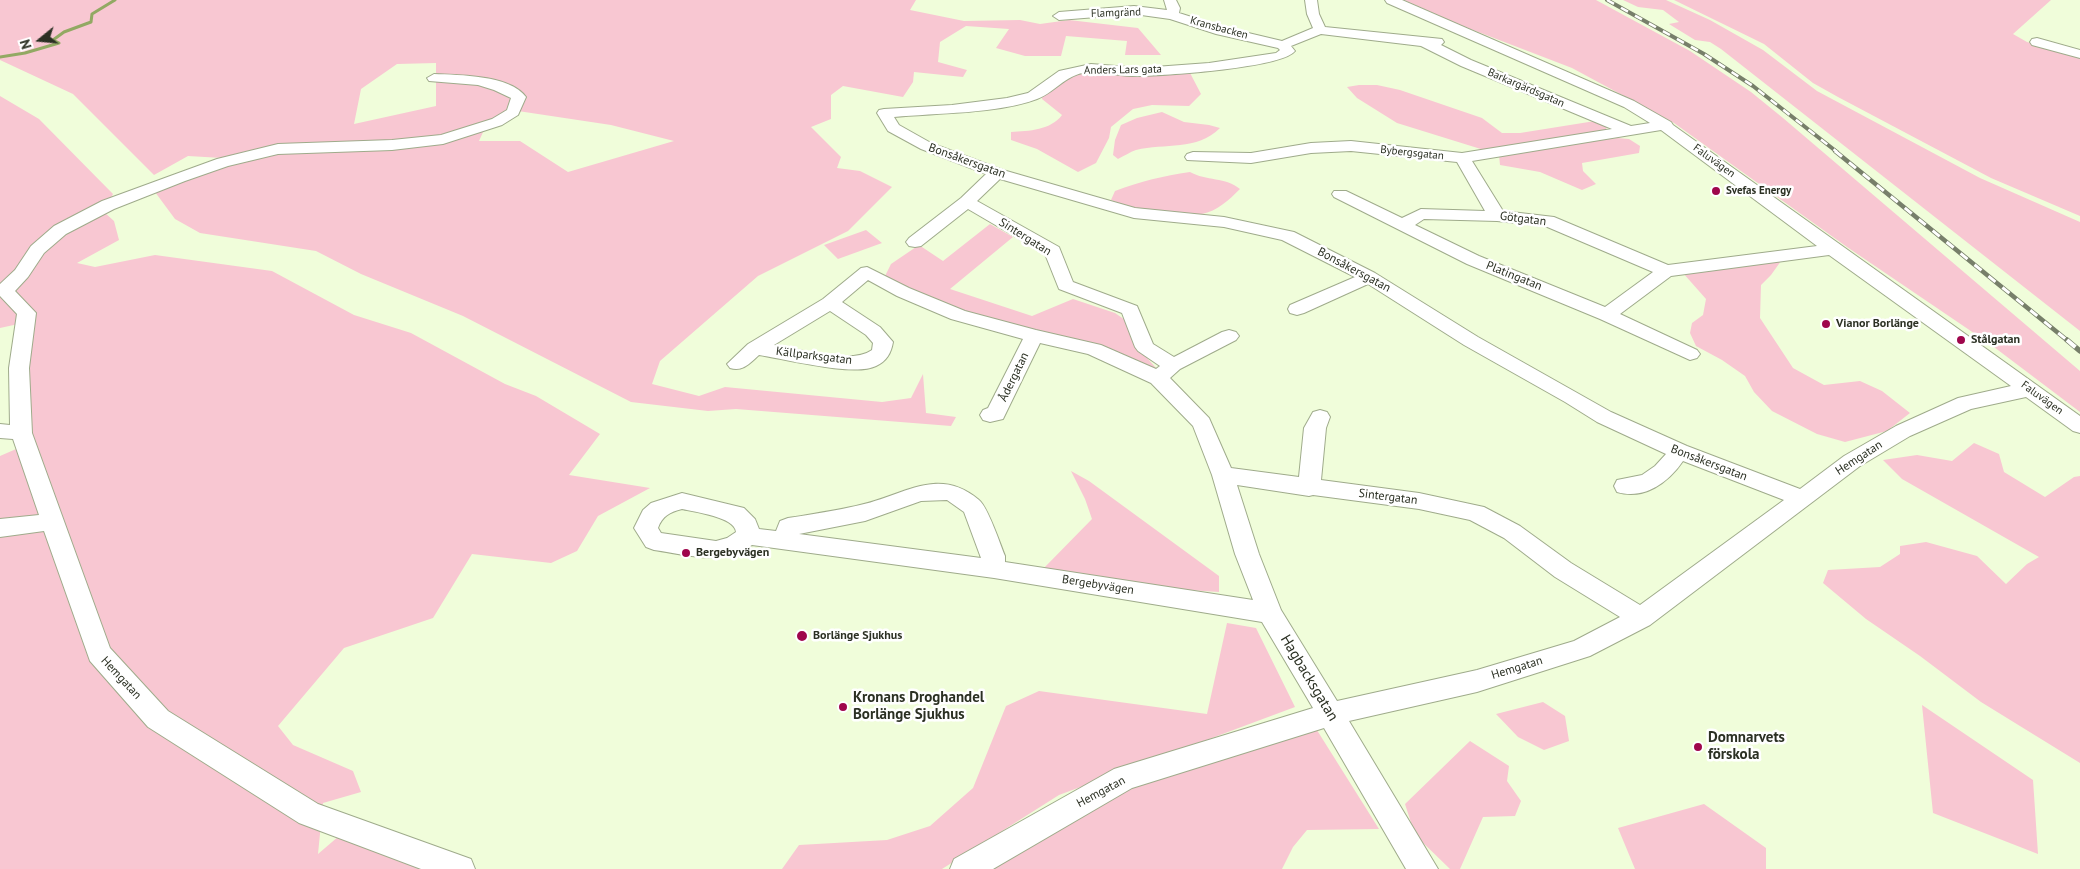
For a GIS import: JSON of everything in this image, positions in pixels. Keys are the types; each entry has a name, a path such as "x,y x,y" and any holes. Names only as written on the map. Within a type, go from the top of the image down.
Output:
{"street":[{"path":"1170,0 1174,8 1172,15"},
{"path":"1310,0 1313,14 1320,30"},
{"name":"Faluvägen","path":"1391,0 1629,104 1666,126 2080,426"},
{"name":"Flamgränd","path":"1059,16 1134,10 1172,15"},
{"name":"Kransbacken","path":"1172,15 1222,31 1246,35 1283,46"},
{"name":"Barkargärdsgatan","path":"1320,30 1424,42 1480,38"},
{"name":"Anders Lars gata","path":"884,113 952,109 1007,102 1033,96 1064,74 1091,68 1142,72 1209,67 1280,56 1288,51 1283,46 1303,35 1320,30"},
{"name":"Barkargärdsgatan","path":"1424,42 1466,63 1629,131"},
{"path":"2037,42 2080,54"},
{"path":"3,290 22,274 37,250 60,230 108,205 179,178 223,162 278,149 392,145 443,139 497,122 513,112 519,97 505,87 469,79 434,78"},
{"name":"Bonsåkersgatan","path":"884,113 893,128 926,146 997,173 1134,213 1224,222 1288,236 1370,277 1471,341 1572,396 1604,417 1679,451 1801,498"},
{"path":"1629,131 1666,126"},
{"name":"Bybergsgatan","path":"1193,157 1251,158 1310,148 1351,146 1462,158 1629,131"},
{"path":"1462,158 1497,216"},
{"path":"915,242 967,202 997,173"},
{"name":"Platingatan","path":"1340,194 1404,224 1473,260 1607,315 1690,354"},
{"name":"Sintergatan","path":"967,202 1053,251 1065,285 1130,310 1146,347 1173,365"},
{"name":"Götgatan","path":"1404,224 1421,214 1497,216 1548,221 1666,271"},
{"path":"1607,315 1666,271 1832,248"},
{"name":"Källparksgatan","path":"737,364 756,348 830,303 867,272 903,292 958,315 1034,336"},
{"path":"1297,309 1370,277"},
{"name":"Hemgatan","path":"3,290 27,313 11,432 52,522 99,654 158,719 309,814 460,869"},
{"name":"Källparksgatan","path":"756,348 842,363 869,362 881,353 883,342 873,331 830,303"},
{"path":"1034,336 1094,349 1158,378 1202,423 1223,475"},
{"name":"Ådergatan","path":"990,415 996,414 1034,336"},
{"path":"1158,378 1173,365 1229,336"},
{"name":"Hemgatan","path":"965,869 1124,778 1331,714 1477,681 1581,649 1642,618 1852,461 1903,430 1965,403 2030,389"},
{"path":"1309,488 1315,428 1320,418"},
{"path":"1625,486 1637,487 1655,478 1661,474 1679,451"},
{"name":"Sintergatan","path":"1223,475 1309,488 1419,501 1476,513 1512,532 1563,570 1642,618"},
{"name":"Hagbacksgatan","path":"1223,475 1247,554 1270,612 1423,869"},
{"path":"786,541 788,527 865,513 919,493 951,492 973,507 994,556 994,569"},
{"path":"682,501 736,514 747,525 748,536 734,545 716,550 654,541 646,528 650,514 666,504 682,501"},
{"path":"0,528 52,522"},
{"name":"Bergebyvägen","path":"748,536 994,569 1270,612"}],"shaded area":[{"path":"0,0 916,0 910,10 964,21 1020,20 1040,24 1069,20 1138,28 1161,55 1125,55 1127,41 1066,36 1061,56 1025,56 996,48 1009,29 966,26 940,42 938,62 967,70 963,77 914,72 913,82 903,97 843,86 831,95 831,119 811,127 841,157 837,168 860,171 892,187 848,231 758,276 660,361 652,384 699,396 725,387 882,402 911,398 923,374 926,413 956,417 951,426 736,409 708,411 631,402 463,316 361,274 316,251 200,233 175,219 155,192 239,159 188,156 154,175 73,94 0,60","holes":["436,63 436,106 354,124 361,89 397,64","518,111 611,125 674,141 568,172 520,141 479,141 484,130"]},
{"path":"1404,0 1596,0 1690,51 1751,92 1783,118 2080,371 2080,412 1990,344 1847,247 1674,123 1572,68 1460,25"},
{"path":"1623,0 1666,0 1710,20 1763,50 1817,91 1980,178 2080,222 2080,331 1721,49 1710,42 1695,40 1669,24 1679,22 1663,10 1638,7"},
{"path":"1674,0 2051,0 2013,34 2027,42 2080,56 2080,216 1991,178 1838,97 1813,83 1764,44"},
{"path":"1189,71 1201,94 1189,106 1152,105 1133,109 1111,127 1109,138 1096,163 1078,172 1037,149 1011,140 1011,132 1046,127 1062,115 1042,99 1043,92 1069,77 1080,74 1132,75"},
{"path":"1377,85 1400,90 1482,118 1502,133 1520,133 1595,121 1607,125 1606,131 1484,150 1397,123 1357,98 1347,87"},
{"path":"0,96 39,119 113,194 104,212 114,221 119,240 77,263 95,267 155,255 272,271 354,315 411,333 505,384 536,396 600,434 569,475 650,488 598,516 577,551 551,563 472,554 433,618 344,648 278,726 293,745 353,771 361,792 323,803 318,854 339,836 435,869 0,869 0,456 30,443 24,366 32,321 0,328"},
{"path":"1162,112 1184,122 1220,128 1211,135 1191,143 1136,150 1118,159 1113,155 1115,140 1121,125 1137,118"},
{"path":"1617,138 1629,139 1640,146 1639,153 1582,163 1583,171 1596,184 1582,190 1540,172 1500,165 1499,155"},
{"path":"1190,172 1229,183 1240,189 1218,208 1207,213 1181,216 1156,213 1111,200 1115,191 1125,187 1152,179"},
{"path":"990,224 1013,237 950,289 1032,316 1073,299 1115,313 1131,324 1139,349 1156,368 1152,372 959,312 885,276 891,264 919,245 943,261"},
{"path":"866,230 882,243 838,259 824,245"},
{"path":"1781,261 1761,285 1760,318 1793,368 1824,385 1860,381 1882,391 1910,413 1887,431 1845,442 1817,434 1772,411 1754,392 1745,376 1722,360 1696,346 1690,333 1692,323 1703,315 1706,299 1683,273"},
{"path":"1974,443 1999,454 2004,472 2045,497 2074,477 2080,476 2080,763 1981,702 1920,656 1866,619 1823,583 1828,570 1880,567 1900,554 1900,546 1926,542 1977,556 2006,584 2027,564 2039,557 1902,479 1883,460 1917,455 1952,461"},
{"path":"1071,471 1089,481 1219,576 1219,592 1188,590 1042,570 1092,519 1085,499"},
{"path":"1227,623 1256,628 1295,707 1059,795 942,869 782,869 799,845 887,840 930,826 973,788 1006,706 1039,691 1207,714"},
{"path":"1543,702 1565,716 1569,741 1544,750 1518,737 1496,714"},
{"path":"1922,705 2033,780 2038,854 1933,813"},
{"path":"1315,727 1379,829 1307,830 1293,847 1282,869 978,869 1125,785"},
{"path":"1470,741 1509,766 1507,781 1521,801 1515,816 1483,817 1460,869 1450,869 1415,835 1405,804"},
{"path":"1704,804 1766,848 1766,869 1635,869 1618,828"}],"waterway":[{"path":"0,57 25,53 59,43 53,40 64,32 91,22 92,14 115,0"}],"railway":[{"path":"1607,0 1704,54 1753,86 1837,152"},
{"path":"1835,151 2068,341"},
{"path":"2067,340 2080,351"}],"place":[{"name":"Svefas Energy","path":"1716,191"},
{"name":"Vianor Borlänge","path":"1826,324"},
{"name":"Stålgatan","path":"1961,340"},
{"name":"Bergebyvägen","path":"686,553"},
{"name":"Borlänge Sjukhus","path":"802,636"},
{"name":"Kronans Droghandel Borlänge Sjukhus","path":"843,707"},
{"name":"Domnarvets förskola","path":"1698,747"}]}
